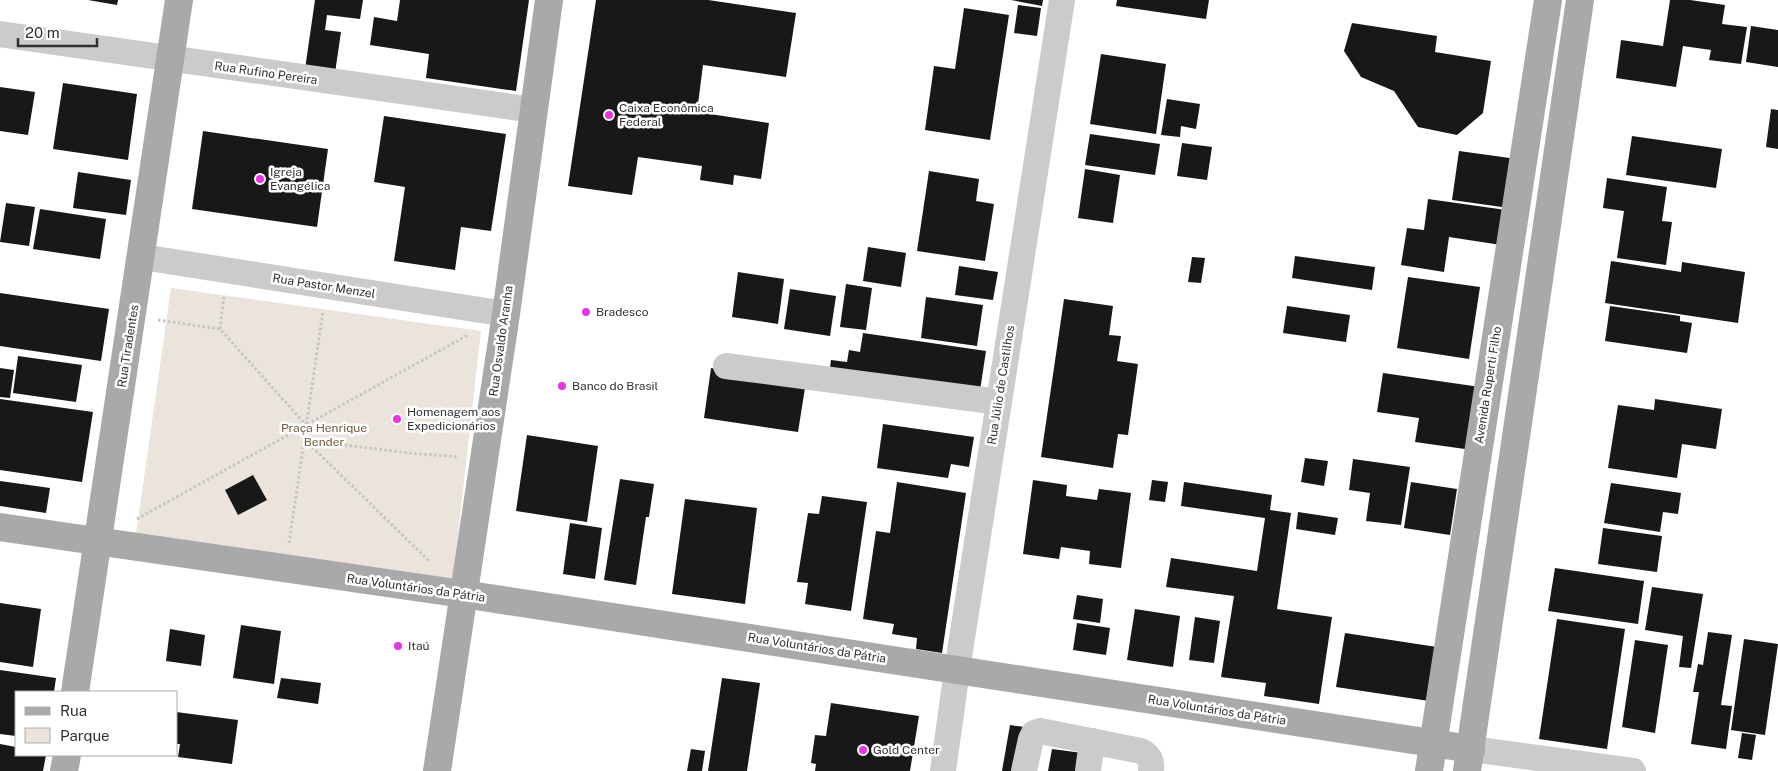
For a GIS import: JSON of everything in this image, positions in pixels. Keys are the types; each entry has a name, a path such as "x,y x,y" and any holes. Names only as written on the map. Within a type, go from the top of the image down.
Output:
{"main road":[{"name":"Rua Tiradentes","path":"76,691 179,0"},
{"name":"Rua Osvaldo Aranha","path":"437,771 506,314 549,0"},
{"name":"Avenida Ruperti Filho","path":"1429,771 1548,0"},
{"path":"1469,760 1580,0"},
{"name":"Rua Voluntários da Pátria","path":"0,527 463,594 1433,743 1469,760"},
{"path":"64,771 67,756"}],"street":[{"name":"Rua Júlio de Castilhos","path":"943,771 957,670 1062,0"},
{"name":"Rua Rufino Pereira","path":"0,34 533,110"},
{"name":"Rua Pastor Menzel","path":"142,257 506,314"},
{"path":"726,366 999,402"},
{"path":"1024,771 1031,739 1034,733 1040,731 1140,751 1147,754 1152,761 1151,771"},
{"path":"1088,771 1092,741"},
{"name":"Rua Voluntários da Pátria","path":"1469,760 1633,771"}],"path":[{"path":"220,329 226,270"},
{"path":"285,569 327,286"},
{"path":"97,541 506,314"},
{"path":"133,316 220,329 306,425"},
{"path":"304,440 483,460"},
{"path":"304,440 463,594"}],"green space":[{"name":"Praça Henrique Bender","path":"171,288 481,331 453,579 136,534"}],"building":[{"path":"88,0 118,0 117,5"},
{"path":"315,0 363,0 360,19 327,15 325,30 341,32 335,73 305,69"},
{"path":"400,0 529,0 516,91 426,78 429,54 370,45 374,17 397,21"},
{"path":"596,0 708,0 796,13 786,77 703,65 697,112 769,123 761,179 734,175 733,185 700,180 702,166 638,157 632,195 568,186"},
{"path":"1011,0 1043,0 1042,6"},
{"path":"1117,0 1209,0 1206,19 1116,6"},
{"path":"1670,0 1690,0 1725,5 1722,24 1747,27 1741,64 1709,60 1711,50 1683,46 1676,87 1616,78 1621,40 1663,46"},
{"path":"1018,5 1041,8 1037,36 1014,33"},
{"path":"964,8 1009,15 990,140 925,130 934,66 955,69"},
{"path":"1352,23 1437,36 1435,52 1491,61 1483,113 1457,135 1418,127 1394,91 1361,77 1344,51"},
{"path":"1751,26 1778,30 1778,67 1746,62"},
{"path":"1101,54 1166,64 1156,134 1090,124"},
{"path":"63,83 137,94 128,160 53,149"},
{"path":"0,87 35,92 28,135 0,131"},
{"path":"1167,99 1200,104 1196,129 1181,126 1180,137 1161,135"},
{"path":"1771,109 1778,110 1778,149 1766,147"},
{"path":"384,116 506,134 491,231 461,227 455,270 394,261 405,187 374,182"},
{"name":"Igreja Evangélica","path":"203,131 328,149 317,227 192,209"},
{"path":"1090,134 1160,144 1155,175 1085,165"},
{"path":"1632,136 1722,149 1716,188 1626,175"},
{"path":"1182,143 1212,147 1207,180 1177,176"},
{"path":"1459,151 1517,159 1509,208 1452,200"},
{"path":"1085,169 1120,175 1113,223 1078,218"},
{"path":"929,171 979,179 976,201 994,204 985,261 917,251"},
{"path":"78,172 131,180 126,215 73,208"},
{"path":"1607,178 1667,187 1662,221 1672,222 1666,265 1617,258 1624,211 1603,208"},
{"path":"1428,199 1506,210 1501,245 1449,237 1444,272 1401,265 1407,228 1424,230"},
{"path":"6,203 35,207 29,246 0,242"},
{"path":"40,209 106,219 100,259 33,249"},
{"path":"868,247 906,253 901,287 863,281"},
{"path":"1295,256 1375,267 1372,290 1292,278"},
{"path":"1192,257 1205,258 1201,283 1188,282"},
{"path":"1611,261 1681,272 1682,262 1745,272 1738,323 1605,303"},
{"path":"959,266 998,272 993,300 955,295"},
{"path":"738,272 784,279 778,324 732,317"},
{"path":"1408,277 1480,287 1469,359 1397,348"},
{"path":"846,284 872,288 866,330 840,327"},
{"path":"790,289 836,296 830,336 784,329"},
{"path":"0,293 109,309 101,361 0,346"},
{"path":"926,297 983,305 977,346 921,338"},
{"path":"1064,299 1113,306 1109,335 1121,336 1117,361 1138,364 1128,435 1118,434 1113,468 1041,457"},
{"path":"1287,306 1350,315 1346,342 1283,333"},
{"path":"1610,306 1680,316 1680,321 1692,323 1687,353 1605,341"},
{"path":"863,333 986,351 979,397 829,375 831,360 847,362 849,350 860,352"},
{"path":"18,356 82,365 76,402 13,393"},
{"path":"0,368 14,370 10,398 0,397"},
{"path":"711,368 805,388 798,432 704,418"},
{"path":"1383,373 1487,388 1472,450 1415,442 1419,418 1377,412"},
{"path":"0,399 93,412 82,482 0,470"},
{"path":"1655,399 1722,409 1716,449 1682,444 1677,478 1608,468 1618,405 1654,410"},
{"path":"883,424 974,437 969,467 951,464 948,478 877,468"},
{"path":"527,435 598,446 587,522 516,511"},
{"path":"1305,458 1328,461 1324,486 1301,482"},
{"path":"1353,459 1410,467 1401,525 1366,521 1370,493 1349,490"},
{"path":"253,475 267,500 238,515 225,490"},
{"path":"620,479 654,484 649,517 646,517 636,585 604,580"},
{"path":"1033,480 1067,485 1066,496 1097,500 1099,489 1131,493 1121,568 1089,564 1090,551 1061,547 1059,559 1023,554"},
{"path":"1152,480 1168,482 1165,502 1149,500"},
{"path":"0,481 50,488 46,513 0,506"},
{"path":"897,482 966,493 942,653 916,649 917,638 892,634 894,624 863,619 876,531 890,533"},
{"path":"1184,482 1272,495 1270,510 1291,513 1277,609 1332,617 1319,704 1264,696 1266,683 1221,677 1234,596 1166,587 1171,558 1257,571 1265,518 1181,506"},
{"path":"1411,482 1457,489 1450,535 1404,528"},
{"path":"1611,483 1681,493 1678,514 1663,512 1660,532 1604,523"},
{"path":"822,496 867,502 851,611 805,604 808,583 797,582 808,513 819,514"},
{"path":"685,499 757,508 745,604 672,594"},
{"path":"1298,512 1338,518 1335,535 1296,529"},
{"path":"570,523 602,528 595,579 563,574"},
{"path":"1603,528 1662,536 1657,572 1598,564"},
{"path":"1555,568 1644,581 1638,624 1548,611"},
{"path":"1652,587 1703,594 1691,668 1679,667 1683,636 1645,630"},
{"path":"1077,595 1103,599 1100,623 1073,619"},
{"path":"0,603 41,609 33,667 0,662"},
{"path":"1135,609 1180,616 1173,667 1127,660"},
{"path":"1195,617 1220,621 1214,663 1189,660"},
{"path":"1557,619 1625,629 1607,749 1539,739"},
{"path":"1077,623 1110,628 1106,655 1073,650"},
{"path":"241,625 281,631 274,684 233,678"},
{"path":"170,629 205,635 201,666 166,661"},
{"path":"1708,632 1732,635 1721,705 1732,706 1726,749 1691,744 1699,692 1693,692 1698,664 1703,665"},
{"path":"1345,633 1437,647 1429,701 1336,687"},
{"path":"1744,639 1778,644 1765,735 1731,730"},
{"path":"1635,640 1668,645 1655,733 1622,727"},
{"path":"0,670 56,678 54,691 15,691 15,736 0,734"},
{"path":"281,678 321,683 318,704 277,698"},
{"path":"722,678 760,683 747,771 708,771"},
{"name":"Gold Center","path":"831,703 919,716 910,771 815,771 816,764 811,763 815,735 826,736"},
{"path":"178,712 238,720 232,764 178,757 180,744 178,744"},
{"path":"1010,725 1024,727 1017,771 1002,771"},
{"path":"1742,733 1756,735 1752,760 1738,758"},
{"path":"0,744 15,747 15,756 46,756 43,771 0,771"},
{"path":"691,749 705,751 702,771 687,771"},
{"path":"1052,749 1090,754 1087,771 1048,771"}],"place":[{"name":"Caixa Econômica Federal","path":"609,115"},
{"name":"Igreja Evangélica","path":"260,179"},
{"name":"Bradesco","path":"586,312"},
{"name":"Banco do Brasil","path":"562,386"},
{"name":"Homenagem aos Expedicionários","path":"397,419"},
{"name":"Itaú","path":"398,646"},
{"name":"Gold Center","path":"863,750"}]}
